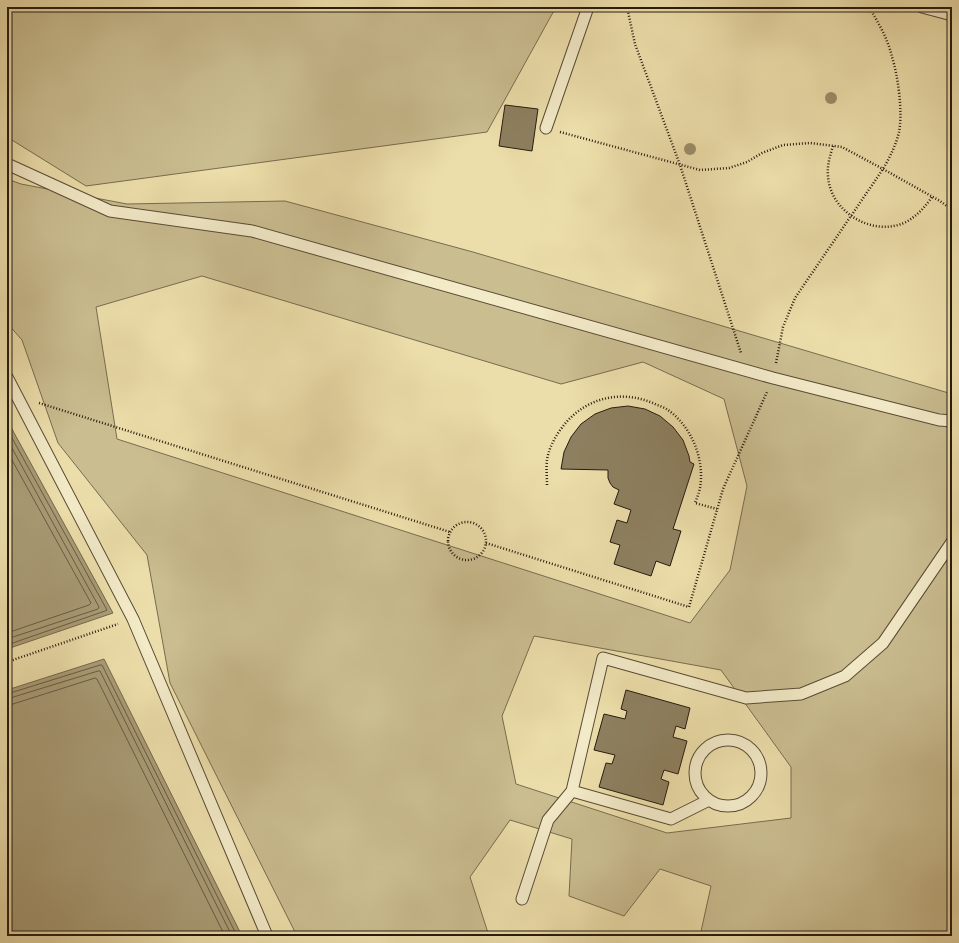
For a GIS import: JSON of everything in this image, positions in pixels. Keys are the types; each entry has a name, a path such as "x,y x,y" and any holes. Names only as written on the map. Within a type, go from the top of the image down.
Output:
{"lane":[{"path":"546,128 588,7"},
{"path":"922,7 952,15"},
{"path":"7,164 110,211 252,230 773,378 939,420 952,421"},
{"path":"7,377 134,619 267,936"},
{"path":"522,898 548,820 572,791 603,658 746,698 801,694 845,676 883,643 952,542"},
{"path":"726,740 737,742 747,747 755,755 759,765 760,776 757,787 751,796 741,803 730,806 719,805 709,800 701,793 696,784 695,769 700,755 707,747 716,742 726,740"},
{"path":"572,791 671,819 709,800"}],"path":[{"path":"627,7 636,44 680,164 746,370"},
{"path":"486,543 689,607 723,489 773,378 783,327 795,298 883,168 892,153 899,132 900,103 892,56 877,20 869,7"},
{"path":"546,128 700,170 729,168 747,162 762,153 784,145 810,143 842,147 883,168 952,210"},
{"path":"833,146 828,161 828,177 832,192 840,206 851,216 868,225 887,227 905,222 921,212 932,197"},
{"path":"18,396 450,532"},
{"path":"547,485 547,460 556,436 572,415 594,401 619,396 645,399 668,410 687,428 698,452 701,473 700,490 695,503 717,510"},
{"path":"466,522 478,525 483,530 485,536 486,543 484,549 476,558 464,560 453,555 449,550 448,537 450,532 459,523 466,522"},
{"path":"7,662 134,619"}],"shaded area":[{"path":"7,7 556,7 487,132 86,186 7,137"},
{"path":"7,179 21,184 127,204 285,201 473,252 952,394 952,936 700,936 711,886 660,869 624,916 569,896 572,839 510,820 470,877 489,936 297,936 170,683 147,555 58,443 22,340 7,323","holes":["202,276 561,384 643,362 724,399 747,486 730,570 690,623 117,439 96,307","534,636 721,670 791,767 791,818 667,833 516,784 502,716"]}],"water":[{"path":"7,420 113,613 7,649"},
{"path":"104,659 242,936 7,936 7,690"}],"building":[{"path":"505,105 538,109 532,151 499,146"},
{"path":"628,406 645,409 660,416 673,427 683,440 690,462 694,464 673,529 681,531 670,566 656,561 651,576 614,564 620,545 610,542 617,520 627,523 631,510 614,504 619,490 613,487 610,483 608,478 608,470 561,469 564,452 571,437 581,424 595,414 611,408"},
{"path":"626,690 690,708 685,729 676,726 673,737 687,741 678,774 664,770 661,779 669,782 663,805 599,787 606,763 612,764 615,755 594,750 604,714 625,719 627,711 621,709"}]}
